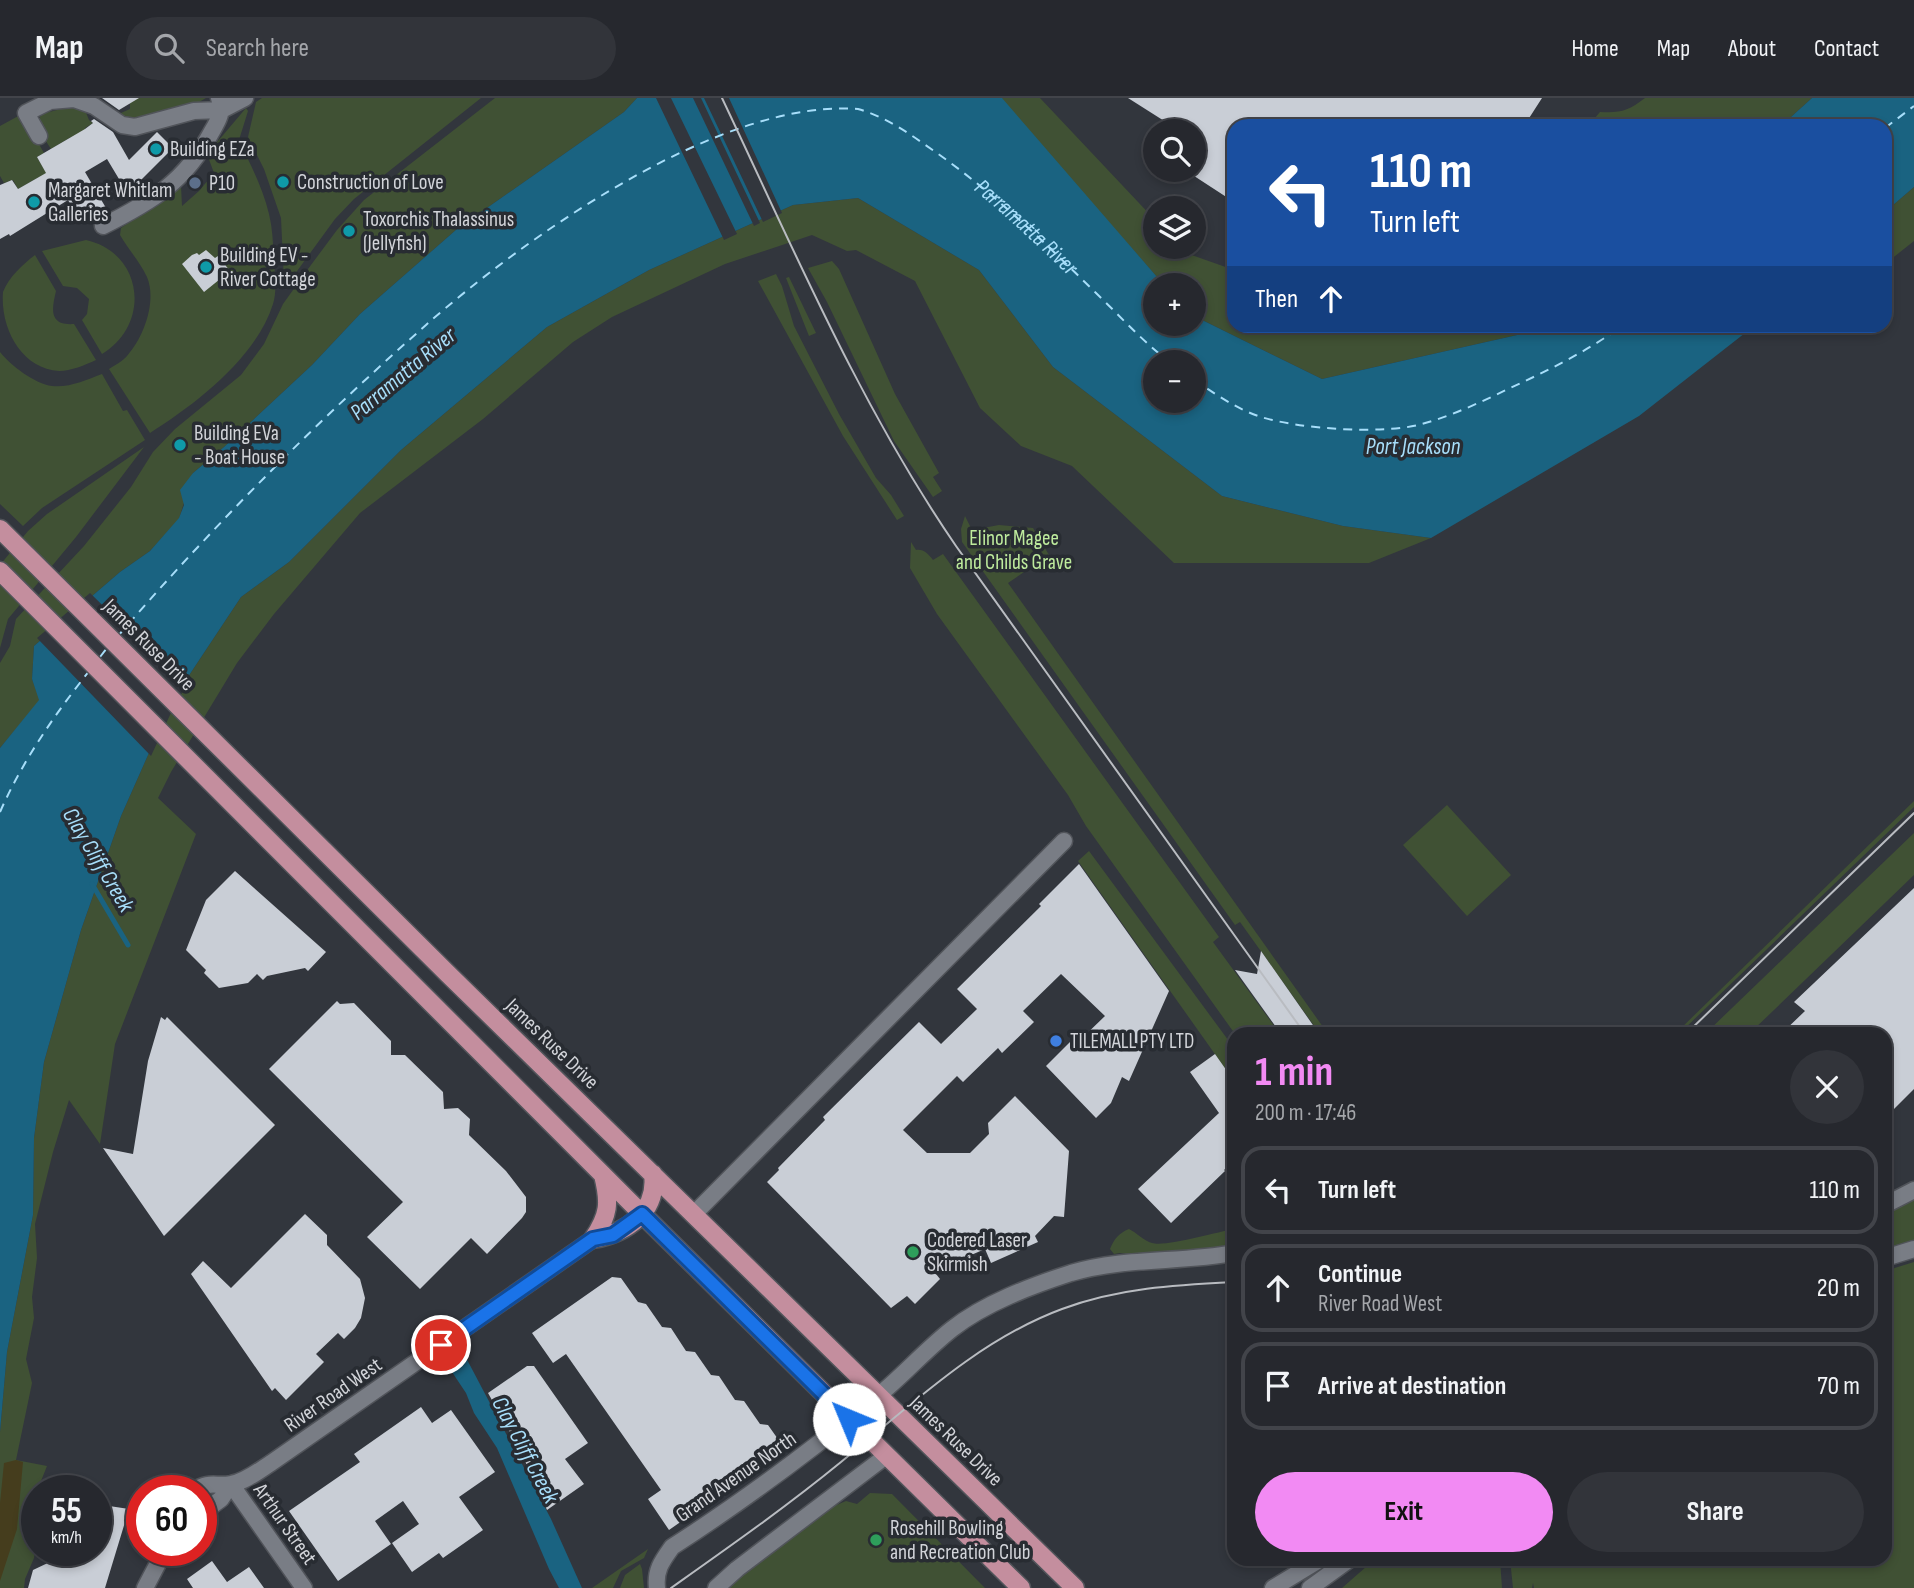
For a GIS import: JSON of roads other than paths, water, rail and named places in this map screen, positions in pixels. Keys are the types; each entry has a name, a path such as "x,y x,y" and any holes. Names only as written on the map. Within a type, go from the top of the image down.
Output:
{"main road":[{"name":"James Ruse Drive","path":"0,529 291,819 1075,1588"},
{"path":"0,571 642,1214 1021,1588"},
{"path":"593,1239 613,1235 649,1207 653,1174"},
{"path":"593,1239 607,1214 608,1201 603,1175"}],"street":[{"path":"38,136 26,113 37,106 63,99 84,101 122,125 142,126 245,98"},
{"path":"103,226 148,203 178,180 205,146 221,104"},
{"path":"694,1215 1064,841"},
{"path":"1892,1201 1914,1190"},
{"name":"River Road West","path":"217,1502 231,1485 271,1463 593,1239"},
{"path":"1892,1256 1914,1249"},
{"name":"Grand Avenue North","path":"657,1588 656,1575 660,1564 673,1547 800,1458 878,1396 967,1318 1049,1281 1103,1265 1227,1254"},
{"path":"716,1588 737,1569 887,1456"},
{"name":"River Road West","path":"217,1483 231,1485"},
{"name":"Arthur Street","path":"231,1485 304,1588"},
{"path":"144,1588 148,1566"},
{"path":"144,1588 156,1566"},
{"path":"1273,1588 1309,1566"},
{"path":"1310,1588 1340,1566"}],"water":[{"name":"Port Jackson","path":"637,98 1002,98 1154,273 1143,273 1143,336 1206,336 1206,322 1322,379 1526,333 1745,333 1639,416 1431,538 1343,526 1222,496 1053,367 979,270 858,198 793,205 649,270 547,327 401,450 289,562 241,597 172,701 121,816 81,930 44,1062 34,1138 33,1215 7,1352 0,1432 0,748 39,700 32,679 34,646 120,572 150,551 179,518 184,505 180,490 193,473 312,365 360,314 457,229 624,112"},
{"path":"1812,98 1914,98 1914,187 1892,206 1892,119 1789,119"},
{"path":"463,1352 551,1519 582,1588 559,1588 497,1448 452,1372 443,1368 443,1365"}],"waterway":[{"name":"Clay Cliff Creek","path":"92,884 128,945"},
{"name":"Clay Cliff Creek","path":"435,1334 455,1363"}],"tram line":[{"path":"722,98 830,326 921,493 956,546 1300,1027"},
{"path":"1693,1027 1914,813"},
{"path":"671,1588 799,1495 973,1356 1031,1322 1104,1296 1168,1286 1227,1282"}],"place":[{"name":"Building EZa","path":"156,149"},
{"name":"Construction of Love","path":"283,182"},
{"name":"P10","path":"195,183"},
{"name":"Margaret Whitlam Galleries","path":"34,202"},
{"name":"Toxorchis Thalassinus (Jellyfish)","path":"349,231"},
{"name":"Building EV - River Cottage","path":"206,267"},
{"name":"Building EVa - Boat House","path":"180,445"},
{"name":"TILEMALL PTY LTD","path":"1056,1041"},
{"name":"Codered Laser Skirmish","path":"913,1252"},
{"name":"Rosehill Bowling and Recreation Club","path":"876,1540"}],"water label":[{"name":"Parramatta River","path":"1028,226"},
{"name":"Parramatta River","path":"403,374"}],"park label":[{"name":"Elinor Magee and Childs Grave","path":"1014,550"}]}
